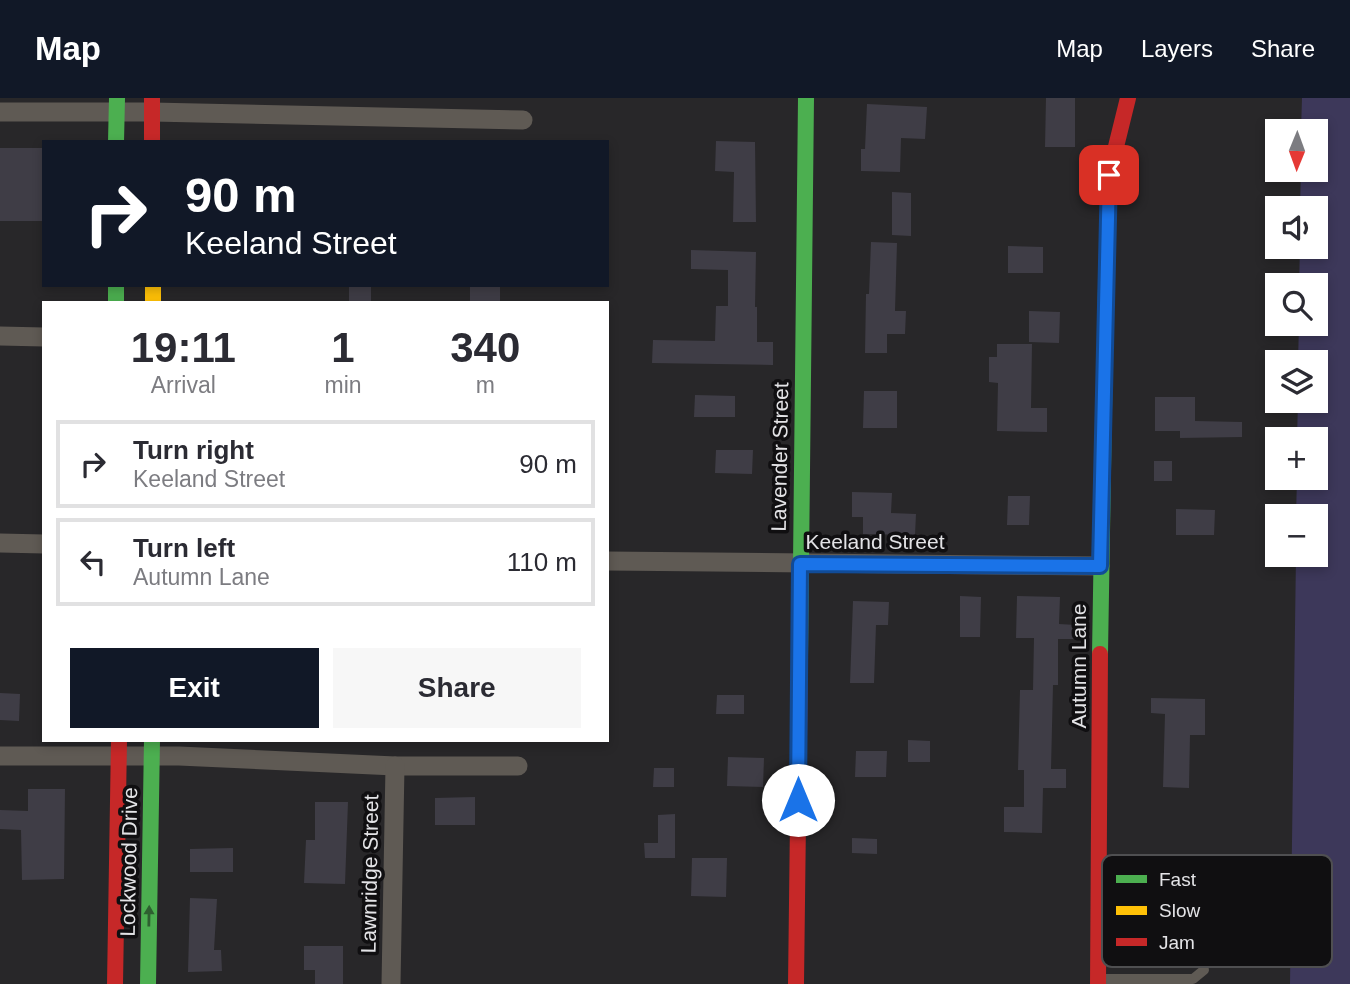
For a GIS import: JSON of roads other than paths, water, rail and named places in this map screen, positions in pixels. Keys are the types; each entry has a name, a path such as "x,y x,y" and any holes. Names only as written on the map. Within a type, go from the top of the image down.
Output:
{"street":[{"name":"Lavender Street","path":"796,984 806,98"},
{"name":"Autumn Lane","path":"1098,981 1100,566 1109,175 1128,98"},
{"path":"116,140 117,105"},
{"path":"152,105 152,140"},
{"path":"0,112 152,105 523,120"},
{"path":"0,336 42,337"},
{"path":"0,543 42,544"},
{"name":"Keeland Street","path":"609,561 1100,566"},
{"name":"Lockwood Drive","path":"115,984 119,748"},
{"path":"0,756 152,748 395,766 519,766"},
{"name":"Lockwood Drive","path":"148,984 152,748"},
{"name":"Lawnridge Street","path":"391,984 395,766"}],"lane":[{"path":"1098,981 1193,979 1204,970"}]}
